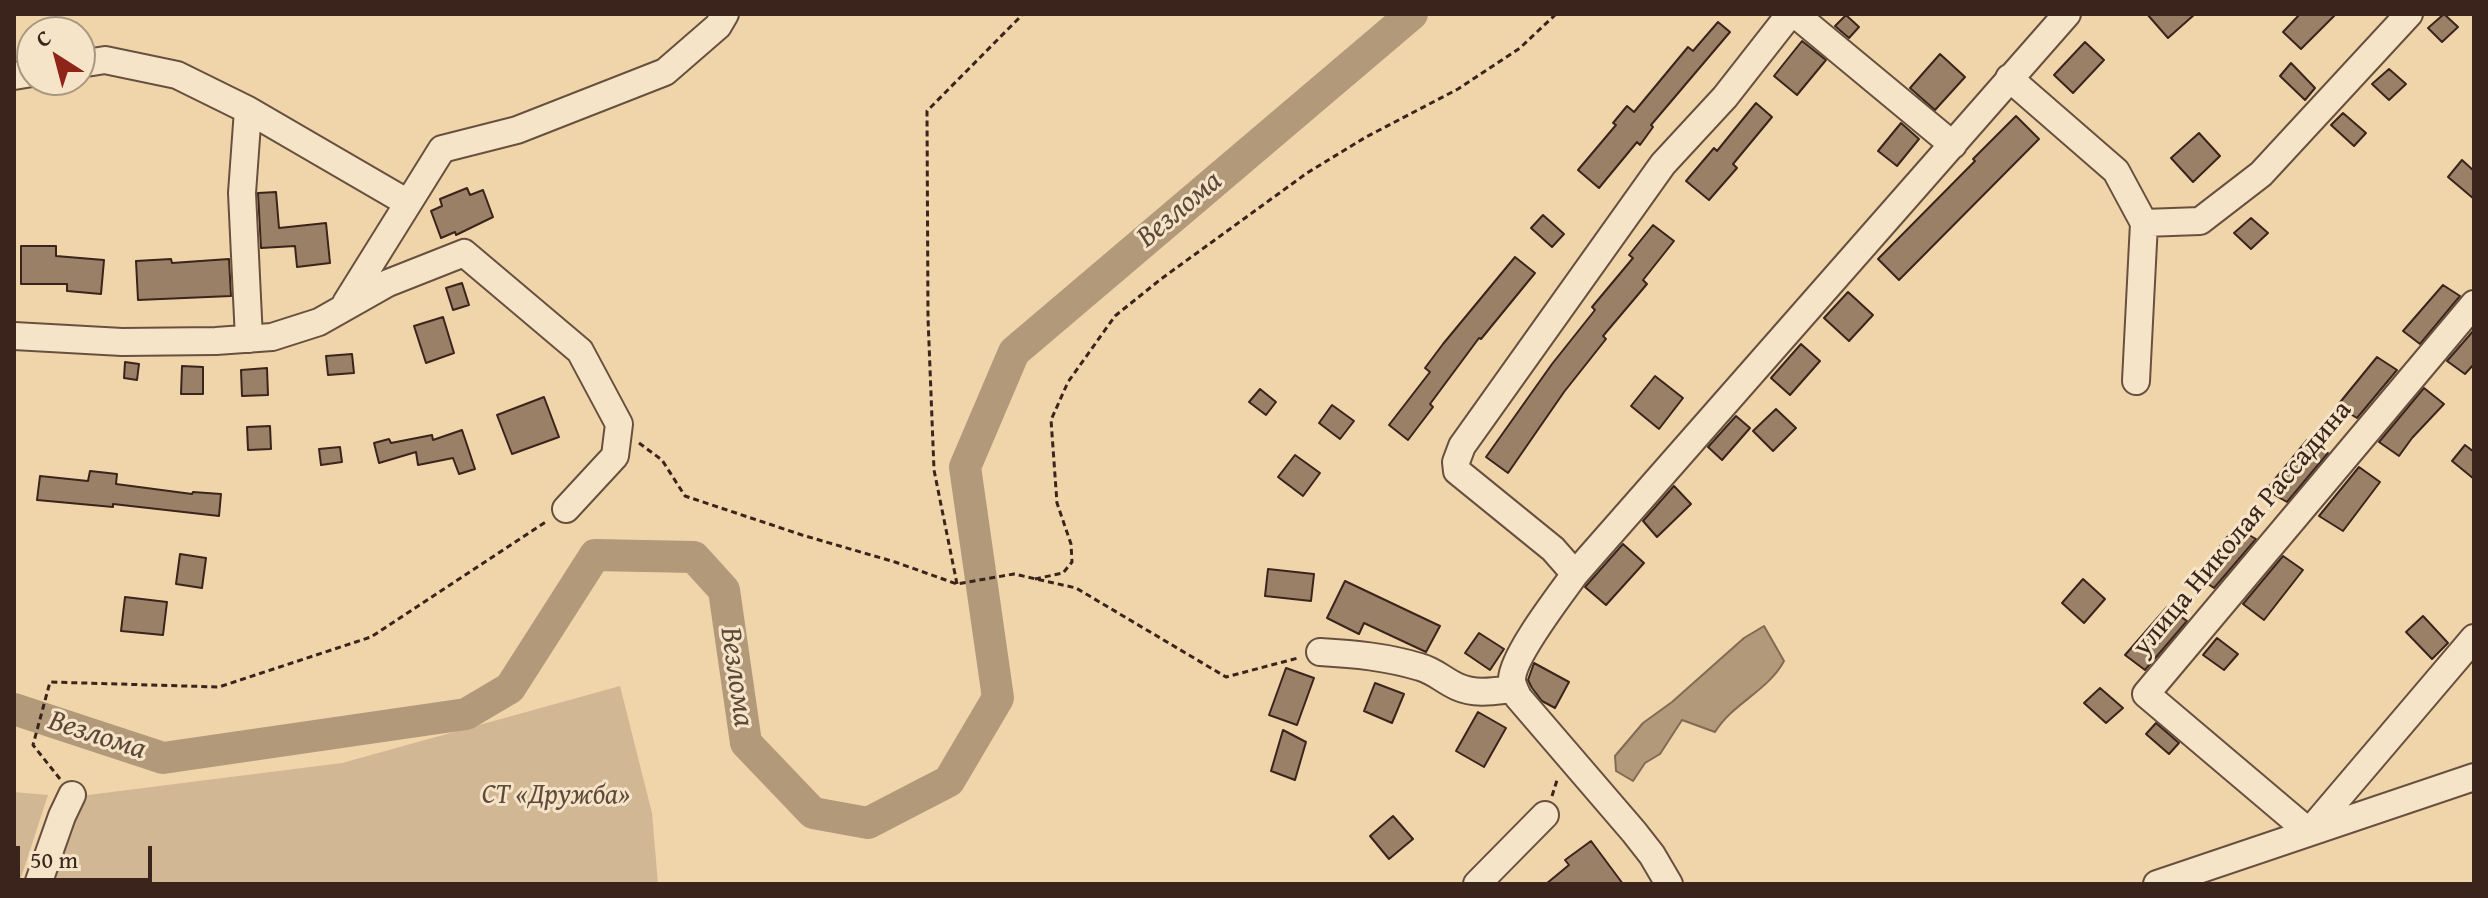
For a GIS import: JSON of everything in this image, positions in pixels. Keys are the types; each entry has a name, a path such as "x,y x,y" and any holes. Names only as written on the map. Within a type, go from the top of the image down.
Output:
{"street":[{"path":"344,306 442,149 517,130 665,72 718,26 725,14"},
{"path":"1575,574 1553,549 1457,471 1456,462 1462,446 1663,164 1725,97 1793,14 1953,145"},
{"path":"1669,884 1634,832 1514,689 1512,679 1515,667 1575,574 2067,14"},
{"path":"2144,223 2200,221 2261,174 2409,14"},
{"path":"96,61 105,60 177,75 248,110 408,203"},
{"path":"2009,78 2116,171 2144,223 2136,381"},
{"path":"248,110 242,193 249,339"},
{"path":"393,227 393,244 400,256 418,271"},
{"path":"14,336 122,342 272,337 301,329 388,283 464,253 580,351 619,424 615,456 566,509"},
{"name":"улица Николая Рассадина","path":"2474,304 2146,694 2309,832 2474,638"},
{"path":"1320,652 1369,655 1418,666 1467,690 1488,692 1514,689"},
{"path":"2157,884 2474,777"},
{"path":"38,884 72,795"},
{"path":"1477,884 1545,815"}],"path":[{"path":"957,584 934,470 928,318 927,111 1023,14"},
{"path":"1035,579 1063,573 1072,562 1071,544 1057,503 1051,420 1068,382 1115,316 1307,173 1366,137 1458,89 1520,48 1556,14"},
{"path":"619,424 662,460 685,496 957,584 1014,574 1076,588 1226,677 1320,652"},
{"path":"72,795 33,745 50,682 219,687 371,637 566,509"},
{"path":"1545,815 1558,776 1569,758"}],"green space":[{"name":"СТ «Дружба»","path":"620,686 652,813 658,884 44,884 64,798 342,763"},
{"path":"14,792 48,795 19,884 14,884"}],"shaded area":[{"path":"1764,626 1784,661 1769,681 1731,713 1715,732 1682,720 1660,754 1645,763 1633,781 1616,771 1615,756 1643,723 1672,702 1744,638"}],"building":[{"path":"2147,14 2195,14 2168,38"},
{"path":"2300,14 2336,14 2301,49 2283,32"},
{"path":"2444,14 2458,27 2442,42 2428,28"},
{"path":"1846,15 1859,27 1849,38 1835,26"},
{"path":"1718,22 1730,32 1651,125 1653,127 1640,145 1637,142 1599,188 1578,170 1616,125 1613,123 1627,106 1634,112 1688,47 1693,51"},
{"path":"1802,41 1826,60 1797,95 1774,76"},
{"path":"2085,42 2104,60 2073,93 2054,75"},
{"path":"1940,54 1965,77 1935,110 1910,88"},
{"path":"2291,63 2315,88 2305,100 2280,76"},
{"path":"2389,69 2406,84 2389,100 2372,84"},
{"path":"1756,103 1772,117 1733,164 1737,168 1709,200 1686,181 1714,148 1717,151"},
{"path":"2343,113 2366,133 2354,146 2331,125"},
{"path":"2016,116 2039,139 1899,280 1878,259"},
{"path":"1901,123 1919,139 1897,166 1878,151"},
{"path":"2199,133 2220,156 2193,182 2171,158"},
{"path":"2462,160 2474,171 2474,199 2448,177"},
{"path":"467,188 470,195 483,190 493,217 456,235 455,232 441,238 431,211 442,206 440,199"},
{"path":"276,192 279,228 326,223 330,263 297,267 295,246 261,248 258,193"},
{"path":"1543,215 1564,234 1552,247 1531,228"},
{"path":"2251,218 2268,233 2251,249 2234,233"},
{"path":"1653,225 1674,241 1643,280 1647,284 1603,336 1606,339 1564,392 1508,473 1486,457 1595,310 1592,307 1633,258 1629,255"},
{"path":"21,246 56,246 56,256 104,260 101,294 67,291 67,284 21,284"},
{"path":"1515,257 1535,273 1479,338 1430,404 1433,407 1408,440 1389,425 1430,372 1425,368 1443,344"},
{"path":"171,259 172,263 229,259 231,296 138,300 136,261"},
{"path":"462,283 469,305 453,310 446,288"},
{"path":"2443,285 2460,296 2420,344 2403,331"},
{"path":"1848,292 1873,315 1849,341 1824,318"},
{"path":"443,317 454,353 426,363 414,326"},
{"path":"2474,330 2474,364 2465,374 2447,361"},
{"path":"1801,344 1820,361 1790,395 1771,378"},
{"path":"352,354 354,373 328,375 326,356"},
{"path":"2377,357 2397,370 2357,418 2337,406"},
{"path":"125,362 139,364 137,380 124,378"},
{"path":"182,366 203,367 203,394 181,394"},
{"path":"267,368 268,395 242,396 241,370"},
{"path":"1655,376 1683,398 1659,429 1631,406"},
{"path":"2424,388 2444,404 2399,456 2379,442"},
{"path":"1260,389 1276,402 1266,415 1249,402"},
{"path":"544,397 559,437 512,454 497,415"},
{"path":"1332,405 1354,421 1340,439 1319,423"},
{"path":"1776,409 1796,428 1773,451 1753,431"},
{"path":"1736,416 1750,428 1722,460 1708,447"},
{"path":"270,426 271,449 248,450 247,427"},
{"path":"462,430 475,469 459,474 453,458 418,465 416,452 379,463 374,443 432,435 433,440"},
{"path":"2307,440 2328,453 2287,502 2266,490"},
{"path":"2465,445 2474,452 2474,479 2452,461"},
{"path":"340,447 342,462 321,465 319,449"},
{"path":"1295,455 1320,473 1303,496 1278,477"},
{"path":"2359,467 2380,482 2343,531 2319,516"},
{"path":"90,471 117,474 116,484 192,494 221,494 219,516 113,504 113,507 37,500 40,476 88,481"},
{"path":"1674,486 1691,504 1657,537 1643,521"},
{"path":"2235,527 2256,539 2214,588 2196,576"},
{"path":"1623,544 1644,563 1606,605 1585,587"},
{"path":"180,554 206,558 202,588 176,584"},
{"path":"2283,556 2303,570 2264,620 2243,604"},
{"path":"1268,569 1314,574 1311,601 1265,596"},
{"path":"2083,579 2105,599 2084,623 2062,603"},
{"path":"1345,581 1440,626 1426,652 1364,623 1359,634 1327,618"},
{"path":"125,597 167,602 163,635 121,631"},
{"path":"2167,607 2187,621 2145,670 2125,655"},
{"path":"2423,616 2448,643 2432,659 2406,632"},
{"path":"1479,633 1504,649 1490,670 1465,653"},
{"path":"2217,638 2238,654 2224,670 2203,655"},
{"path":"1534,663 1569,682 1555,708 1542,701 1528,680"},
{"path":"1286,668 1314,678 1297,725 1269,715"},
{"path":"1375,683 1404,694 1392,723 1364,711"},
{"path":"2100,688 2123,708 2106,723 2084,703"},
{"path":"1478,712 1506,728 1484,767 1456,751"},
{"path":"2156,723 2179,743 2169,754 2146,734"},
{"path":"1283,730 1306,742 1295,780 1271,771"},
{"path":"1393,816 1413,839 1389,859 1370,836"},
{"path":"1591,841 1623,884 1546,884 1569,865 1565,860"}],"waterway":[{"name":"Везлома","path":"14,709 163,758 466,714 510,688 595,555 694,557 724,590 746,743 813,813 868,823 949,781 998,698 965,467 1014,352 1412,14"}]}
